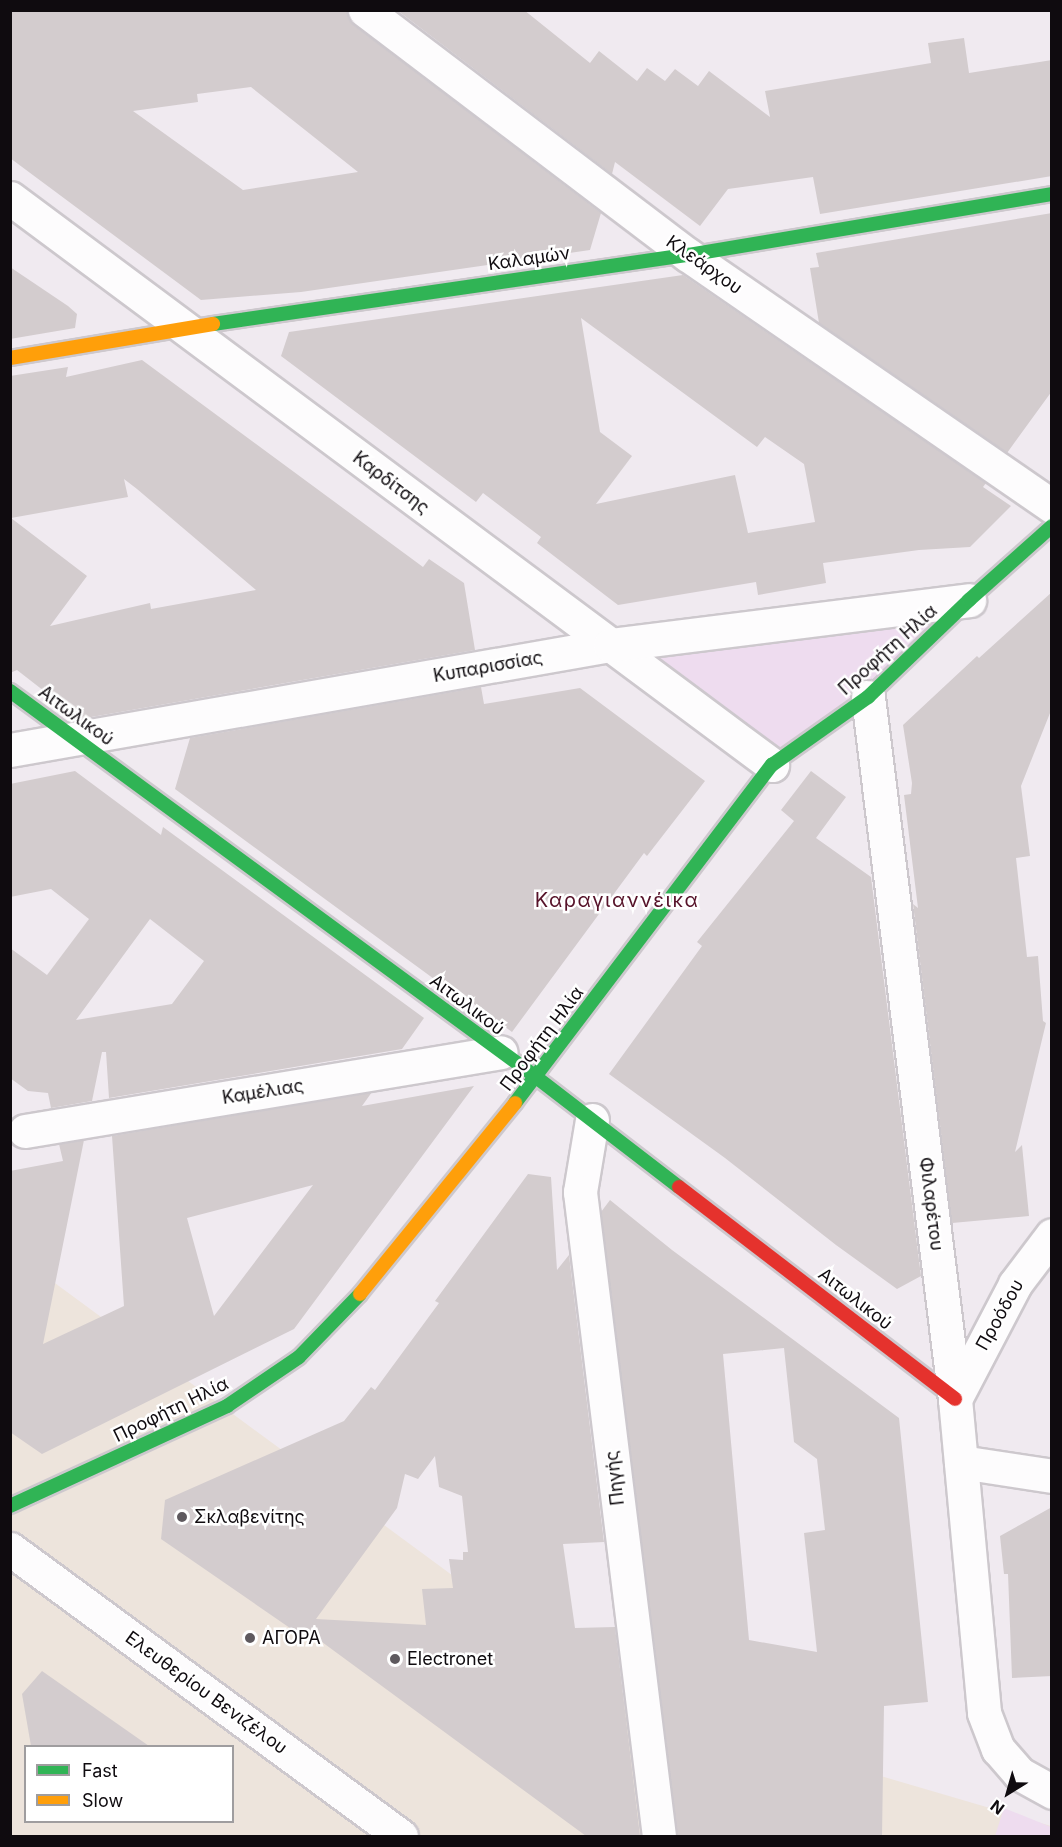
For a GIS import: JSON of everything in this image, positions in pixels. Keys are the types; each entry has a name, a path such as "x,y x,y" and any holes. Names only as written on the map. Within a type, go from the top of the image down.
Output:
{"street":[{"name":"Κλεάρχου","path":"365,10 688,255 1052,506"},
{"name":"Καλαμών","path":"10,358 182,328 688,255 1052,194"},
{"name":"Καρδίτσης","path":"10,198 772,765"},
{"name":"Προφήτη Ηλία","path":"10,1506 226,1406 299,1358 376,1277 536,1077 772,765 868,697 969,600 1052,526"},
{"name":"Κυπαρισσίας","path":"10,750 610,645 969,600"},
{"name":"Αιτωλικού","path":"10,691 536,1077 955,1399"},
{"name":"Φιλαρέτου","path":"868,697 955,1399 984,1713 998,1749 1020,1774 1052,1792"},
{"name":"Καμέλιας","path":"15,1133 501,1052"},
{"name":"Πηγής","path":"592,1120 580,1192 659,1836"},
{"name":"Προόδου","path":"955,1399 1014,1284 1052,1235"},
{"path":"961,1462 1052,1476"},
{"name":"Ελευθερίου Βενιζέλου","path":"10,1549 401,1836"}],"shaded area":[{"path":"969,600 772,765 610,645"},
{"path":"10,1250 622,1700 1051,1826 1051,1836 11,1836"},
{"path":"1004,1808 1051,1827 1051,1836 995,1836"}],"building":[{"path":"10,10 347,10 354,25 601,213 590,250 301,292 201,300 10,158","holes":["251,87 358,172 243,190 133,111 198,102 197,94"]},
{"path":"397,10 524,10 590,63 599,51 637,81 647,68 665,81 675,69 698,86 709,71 770,117 765,91 931,63 928,43 964,38 969,73 1052,60 1052,176 820,214 813,177 728,189 700,226 615,162 612,174"},
{"path":"1052,213 1052,391 1007,453 819,323 810,268 819,267 816,253"},
{"path":"10,267 77,314 75,328 10,339"},
{"path":"683,275 986,483 983,487 1011,506 970,547 919,550 823,563 826,583 758,595 756,582 618,605 537,543 541,537 483,493 476,502 281,356 289,332","holes":["581,318 757,447 765,437 804,464 815,522 748,533 735,475 596,504 632,456 600,432"]},
{"path":"142,360 423,567 429,559 464,583 475,650 80,719 17,670 10,673 10,376 68,367 66,377","holes":["124,479 256,590 151,609 150,603 50,626 87,576 11,518 128,497"]},
{"path":"1052,592 1052,708 1021,786 1030,856 1016,858 1027,957 1038,956 1043,1021 1046,1023 1015,1152 1022,1145 1029,1216 952,1223 913,904 918,908 904,795 911,794 912,783 903,725 977,656 979,658"},
{"path":"481,687 484,704 580,688 705,781 647,856 644,853 512,1032 447,984 445,987 175,789 190,738"},
{"path":"75,771 161,835 163,827 424,1018 402,1049 109,1098 106,1052 102,1052 92,1101 51,1108 48,1093 28,1091 10,1078 10,948 47,975 89,919 51,889 10,897 10,784","holes":["150,919 204,961 172,1004 76,1020"]},
{"path":"811,771 846,797 816,838 871,877 921,1276 897,1289 836,1245 725,1158 609,1074 702,946 697,942 794,821 781,810"},
{"path":"474,1086 294,1329 42,1454 10,1432 10,1171 63,1161 59,1144 84,1140 43,1344 124,1306 112,1136 372,1092 362,1106","holes":["313,1185 214,1316 187,1218"]},
{"path":"528,1174 551,1177 557,1270 569,1255 604,1542 563,1544 575,1628 615,1627 640,1836 586,1836 307,1631 303,1637 161,1539 165,1500 344,1421 371,1387 375,1390 439,1303 435,1301","holes":["435,1456 439,1487 462,1496 468,1552 463,1552 463,1560 449,1559 453,1588 422,1589 426,1625 316,1619 397,1508 405,1474 418,1479"]},
{"path":"610,1200 672,1250 899,1418 928,1702 884,1706 882,1836 677,1836 601,1212","holes":["784,1348 794,1442 817,1459 825,1530 804,1533 817,1652 749,1640 723,1354"]},
{"path":"1052,1507 1052,1676 1012,1678 1008,1574 1004,1574 1000,1536"},
{"path":"42,1671 148,1745 31,1745 22,1694"}],"traffic: fast":[{"path":"213,324 688,255 1052,194"},
{"path":"515,1103 772,765 868,697 969,600 1052,526"},
{"path":"10,691 536,1077 679,1187"},
{"path":"10,1506 227,1406 299,1357 360,1294"}],"traffic: slow":[{"path":"10,358 213,324"},
{"path":"360,1294 515,1103"}],"traffic: jam":[{"path":"679,1187 955,1399"}],"place":[{"name":"Σκλαβενίτης","path":"182,1517"},
{"name":"ΑΓΟΡΑ","path":"250,1638"},
{"name":"Electronet","path":"395,1659"}],"district":[{"name":"Καραγιαννέικα","path":"617,900"}]}
